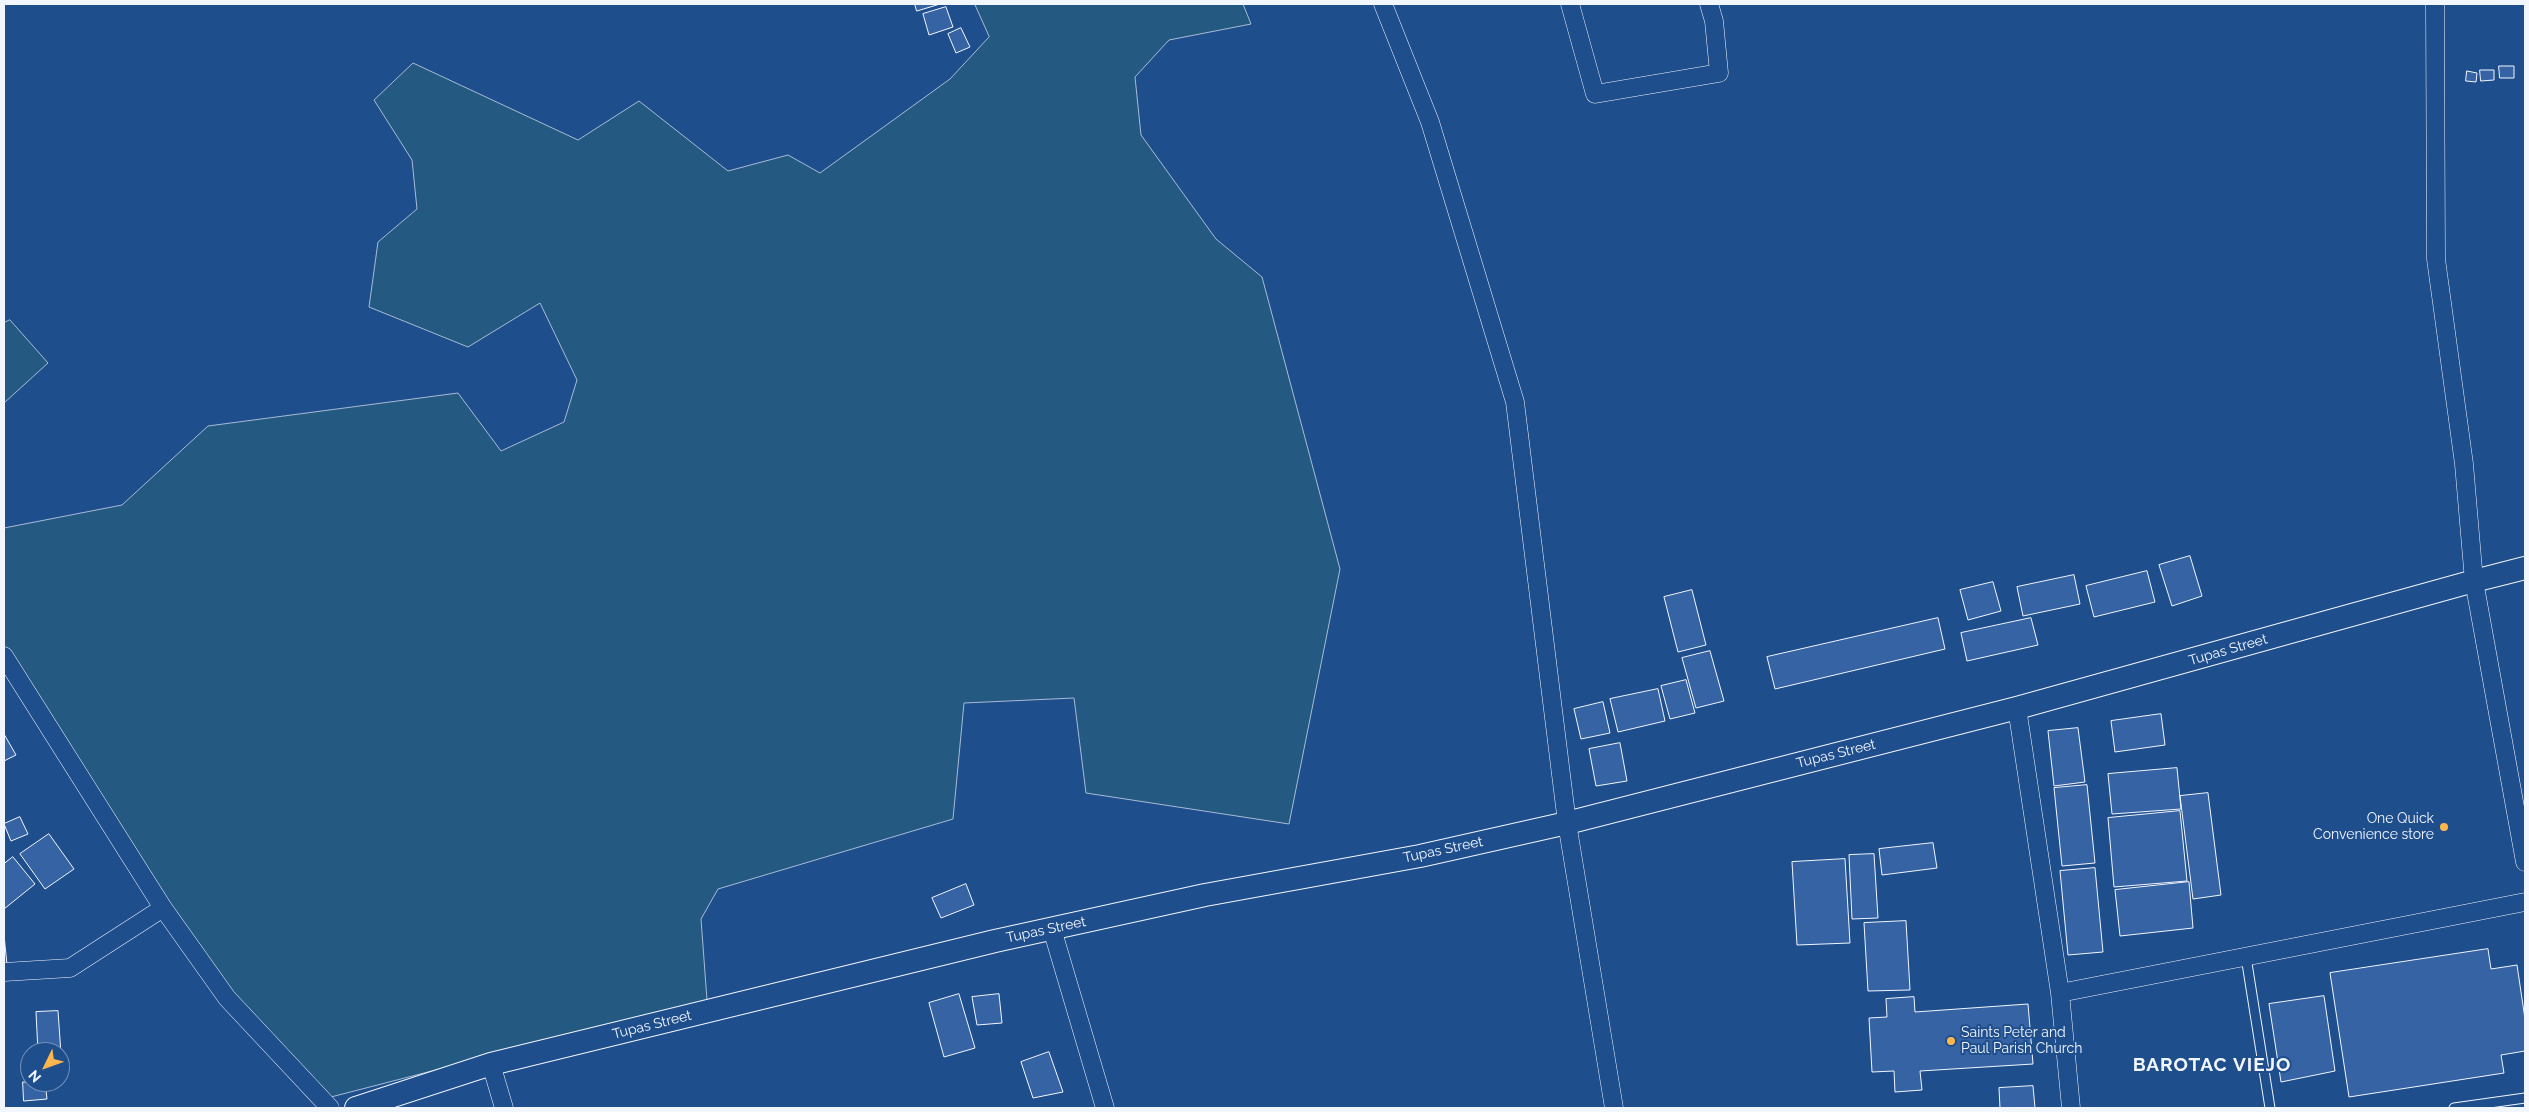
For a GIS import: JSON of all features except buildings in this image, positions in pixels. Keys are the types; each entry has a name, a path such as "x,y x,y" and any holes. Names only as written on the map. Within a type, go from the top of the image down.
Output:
{"street":[{"path":"1384,4 1430,122 1515,402 1567,824 1614,1108"},
{"path":"1570,4 1595,94 1719,73 1714,21 1709,4"},
{"path":"2435,4 2436,259 2464,464 2474,581 2525,862"},
{"name":"Tupas Street","path":"356,1108 491,1064 1052,929 1205,895 1420,856 1567,824 2017,708 2525,568"},
{"path":"4,656 164,908 227,998 330,1108"},
{"path":"2017,708 2060,993 2071,1108"},
{"path":"2060,993 2525,902"},
{"path":"4,972 70,968 164,908"},
{"path":"1052,929 1105,1108"},
{"path":"491,1064 504,1108"}],"lane":[{"path":"2246,957 2270,1108"},
{"path":"2454,1108 2525,1098"}],"shaded area":[{"path":"975,4 1243,4 1251,24 1169,40 1135,77 1141,135 1216,239 1262,277 1340,569 1289,824 1086,793 1074,698 964,703 953,819 718,889 701,919 707,1000 331,1097 237,1008 25,684 4,646 4,528 122,505 208,426 458,393 501,451 564,422 577,380 540,303 468,347 369,307 378,242 417,209 412,160 374,100 413,63 578,140 639,101 728,171 788,155 820,173 950,79 989,37"},
{"path":"10,320 48,363 4,403 4,323"}],"place":[{"name":"One Quick Convenience store","path":"2444,827"},
{"name":"Saints Peter and Paul Parish Church","path":"1951,1041"}],"district":[{"name":"BAROTAC VIEJO","path":"2212,1065"}]}
